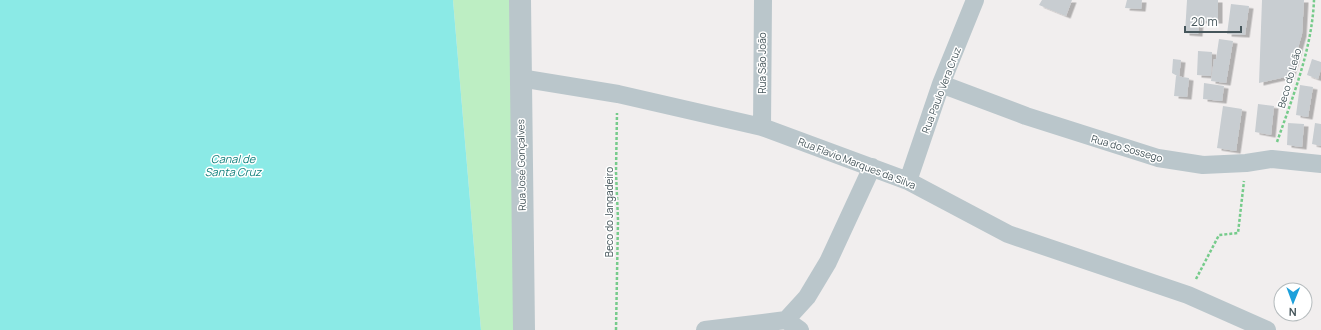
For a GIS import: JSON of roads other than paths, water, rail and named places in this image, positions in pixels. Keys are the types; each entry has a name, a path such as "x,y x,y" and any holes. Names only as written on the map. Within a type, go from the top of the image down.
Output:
{"street":[{"name":"Rua José Gonçalves","path":"520,0 524,330"},
{"name":"Rua São João","path":"762,127 763,0"},
{"name":"Rua Paulo Vera Cruz","path":"908,180 941,84 975,0"},
{"name":"Rua Flavio Marques da Silva","path":"520,78 618,94 762,127 908,180 1008,234 1188,295 1267,330"},
{"name":"Rua do Sossego","path":"941,84 1026,116 1158,158 1203,165 1246,163 1272,159 1321,164"},
{"path":"704,330 793,325 807,297 828,262 872,167"}],"water":[{"name":"Canal de Santa Cruz","path":"0,0 453,0 481,330 0,330"}]}
